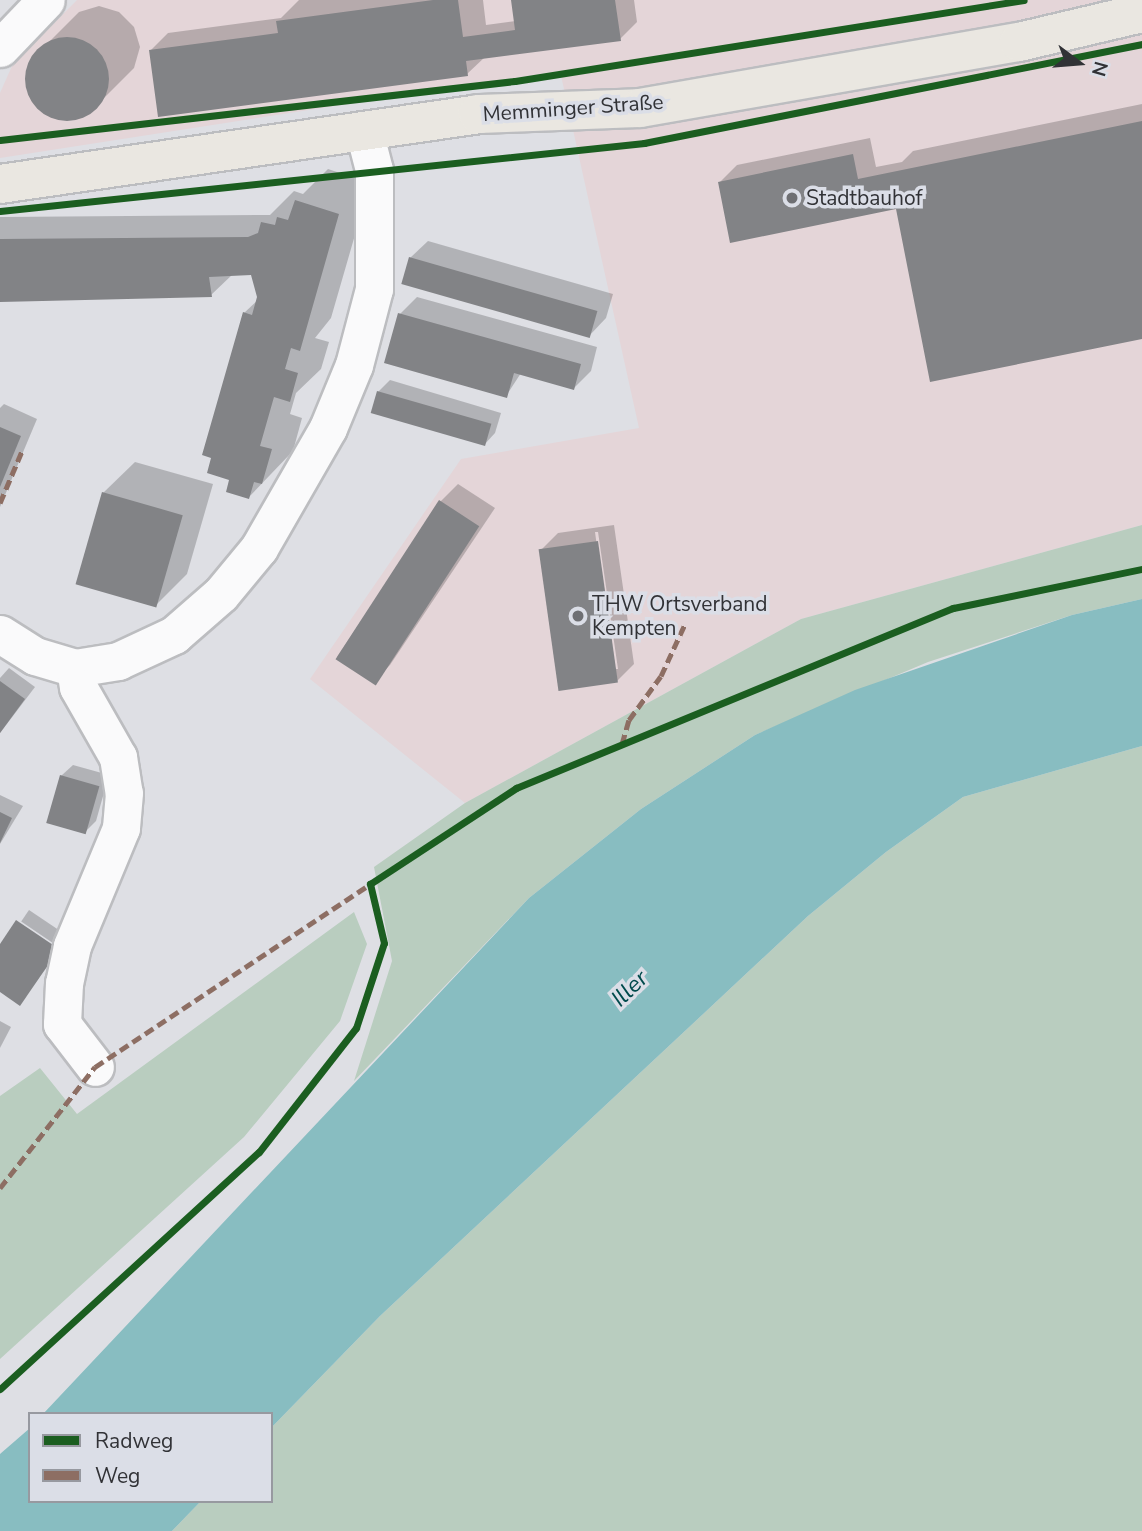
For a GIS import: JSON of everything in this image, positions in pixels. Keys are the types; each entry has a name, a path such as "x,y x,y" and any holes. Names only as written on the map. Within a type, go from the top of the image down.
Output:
{"main road":[{"name":"Memminger Straße","path":"0,184 478,114 640,108 1019,41 1142,13"}],"street":[{"path":"0,48 46,0"},
{"path":"0,634 35,656 75,668 118,661 174,635 221,594 270,531 328,428 354,365 374,289 374,170 364,131"},
{"path":"75,668 78,687 118,757 124,793 121,828 72,946 64,983 62,1024 95,1067"}],"shaded area":[{"path":"77,0 1142,0 1142,525 801,619 465,803 310,679 461,459 639,428 560,71 0,158 0,93 12,66"}],"green space":[{"path":"1142,525 1142,599 1072,615 928,662 755,735 641,809 529,898 354,1081 392,961 374,867 465,803 801,619"},
{"path":"1142,746 1142,1531 172,1531 199,1503 273,1503 273,1426 380,1316 808,916 886,852 963,797"},
{"path":"354,912 367,944 340,1021 244,1137 0,1359 0,1096 40,1068 77,1114"}],"water":[{"name":"Iller","path":"1142,599 1142,746 963,797 886,852 808,916 380,1316 273,1426 273,1412 45,1412 529,898 641,809 755,735 855,690 1072,615"},
{"path":"28,1430 28,1503 199,1503 172,1531 0,1531 0,1454"}],"building":[{"path":"433,0 458,0 463,37 515,30 511,0 615,0 621,41 466,61 468,76 158,117 149,50 278,33 276,21"},
{"path":"67,37 83,40 102,56 109,79 106,95 90,114 67,121 51,118 32,102 25,79 28,63 44,44"},
{"path":"1142,121 1142,339 930,382 896,209 730,243 718,182 853,154 858,179"},
{"path":"295,200 339,214 300,351 291,348 285,369 298,373 290,402 274,397 260,446 272,449 262,484 254,482 249,499 226,492 229,480 207,473 211,458 202,455 243,312 252,315 257,297 251,275 209,277 212,297 0,302 0,239 248,237 258,233 261,222 275,225 277,217 288,220"},
{"path":"409,257 597,311 590,338 401,284"},
{"path":"398,313 581,364 574,390 514,373 507,398 384,363"},
{"path":"377,391 491,424 485,446 371,413"},
{"path":"0,427 21,436 0,487"},
{"path":"102,492 183,515 156,607 76,584"},
{"path":"439,500 479,526 376,685 336,659"},
{"name":"THW Ortsverband Kempten","path":"598,541 618,683 558,691 539,549"},
{"path":"0,681 25,699 0,733"},
{"path":"60,775 99,786 86,834 46,823"},
{"path":"0,812 12,818 0,843"},
{"path":"16,920 59,949 20,1006 0,992 0,944"}],"marked path":[{"path":"0,503 22,451"},
{"path":"622,744 629,720 661,676 685,624"},
{"path":"0,1188 95,1067 373,882"}],"cycle path":[{"path":"0,140 515,81 1024,0"},
{"path":"0,211 644,143 1142,44"},
{"path":"0,1389 259,1152 356,1028 384,943 370,884 516,788 953,608 1142,569"}],"place":[{"name":"Stadtbauhof","path":"792,198"},
{"name":"THW Ortsverband Kempten","path":"578,616"}]}
